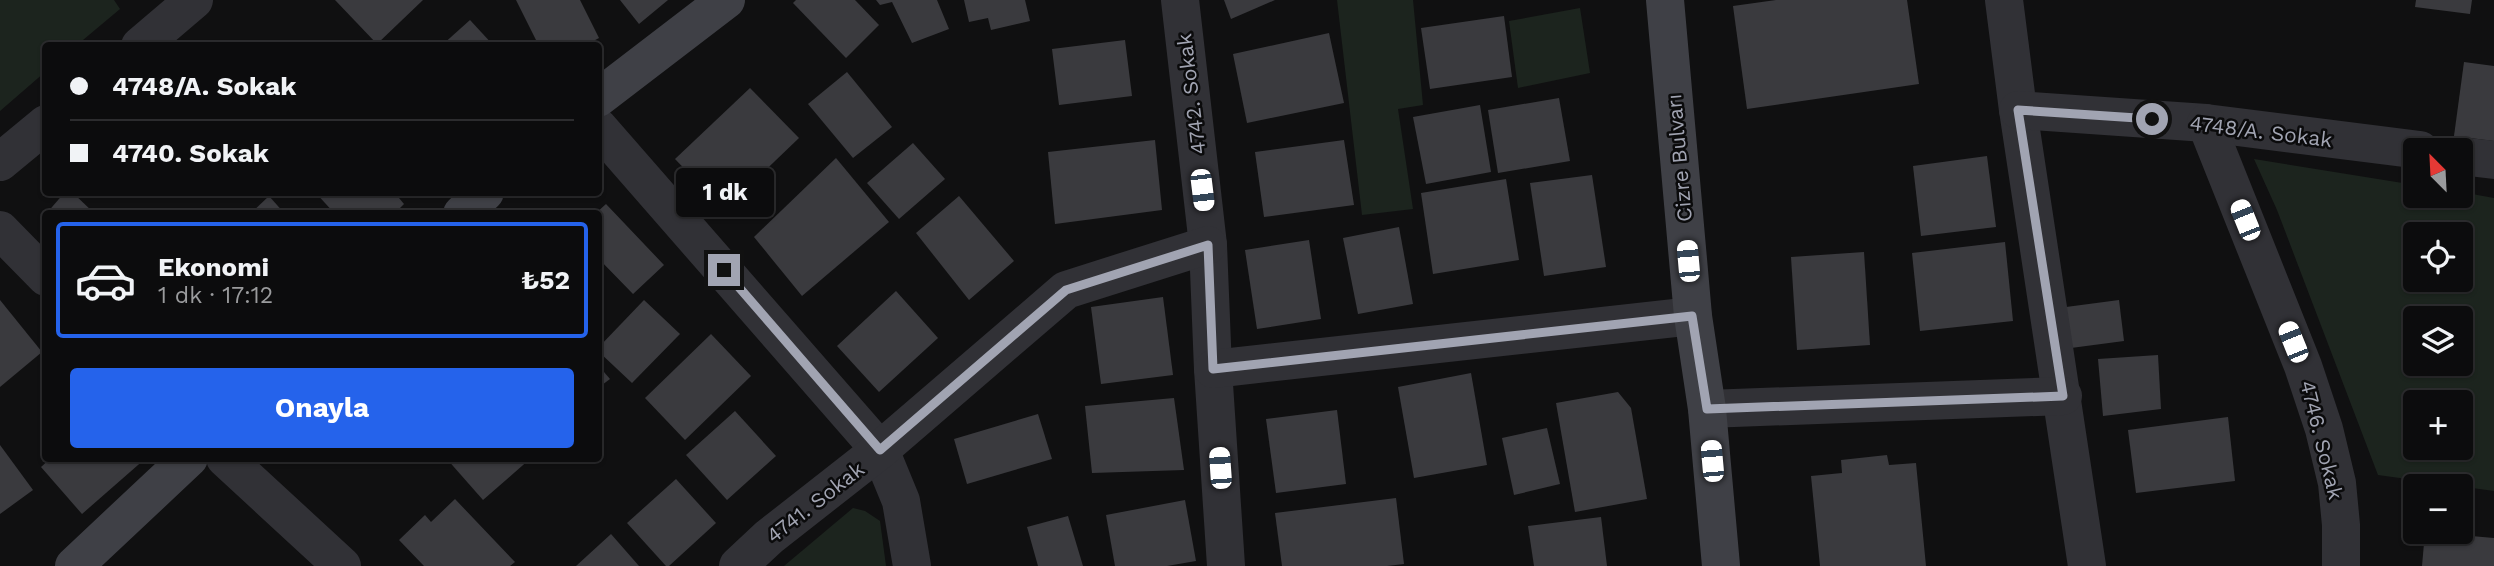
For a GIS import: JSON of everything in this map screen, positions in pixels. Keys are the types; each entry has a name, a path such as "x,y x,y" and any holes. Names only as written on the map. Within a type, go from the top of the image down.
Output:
{"main road":[{"path":"602,94 726,0"},
{"name":"Cizre Bulvarı","path":"1665,0 1692,316 1707,409 1721,566"},
{"path":"466,210 481,196"},
{"path":"74,566 185,462"}],"street":[{"path":"145,42 194,0"},
{"name":"4742. Sokak","path":"1180,0 1208,245 1226,566"},
{"path":"2004,0 2018,110 2087,566"},
{"name":"4748/A. Sokak","path":"2018,110 2206,123 2403,148"},
{"name":"4746. Sokak","path":"2206,123 2298,353 2324,429 2337,483 2341,566"},
{"path":"0,162 42,127"},
{"path":"602,132 880,450 901,501 912,566"},
{"path":"2473,158 2494,160"},
{"path":"0,230 42,273"},
{"name":"4741. Sokak","path":"738,566 769,537 880,450 1066,290 1208,245"},
{"path":"1213,369 1692,316"},
{"path":"1707,409 2063,396"},
{"path":"229,462 342,566"}],"shaded area":[{"path":"0,0 114,0 120,9 81,42 42,42 42,75 0,111"},
{"path":"1337,0 1413,0 1423,105 1398,109 1413,209 1362,215"},
{"path":"1580,8 1590,73 1518,88 1509,21"},
{"path":"2254,159 2403,183 2403,208 2473,208 2473,194 2494,198 2494,491 2473,488 2473,474 2403,474 2403,478 2378,475 2277,210"},
{"path":"853,508 865,511 880,521 886,566 784,566"}],"building":[{"path":"335,0 423,0 379,42 375,42"},
{"path":"516,0 580,0 599,38 592,42 537,42"},
{"path":"620,0 668,0 639,24"},
{"path":"796,0 855,0 879,25 846,58 793,3"},
{"path":"876,0 937,0 949,29 912,43 892,2 880,5"},
{"path":"964,0 1025,0 1030,21 991,30 988,18 969,22"},
{"path":"1224,0 1275,0 1231,19"},
{"path":"1776,0 1907,0 1919,84 1747,109 1733,6"},
{"path":"2416,0 2472,0 2470,14 2415,7"},
{"path":"1504,16 1512,77 1430,89 1421,28"},
{"path":"470,20 490,42 445,42"},
{"path":"1329,33 1344,103 1247,123 1233,54"},
{"path":"1125,40 1132,96 1059,105 1052,49"},
{"path":"2464,62 2494,66 2494,141 2454,136"},
{"path":"847,72 892,127 853,158 808,104"},
{"path":"750,88 799,138 724,210 675,159"},
{"path":"1559,98 1570,161 1498,173 1488,110"},
{"path":"1480,105 1491,172 1426,184 1413,117"},
{"path":"1155,140 1162,210 1055,224 1048,152"},
{"path":"1344,140 1354,205 1264,217 1255,152"},
{"path":"913,143 945,179 899,219 867,183"},
{"path":"1987,156 1996,227 1921,236 1913,166"},
{"path":"836,158 889,222 802,296 754,237"},
{"path":"1592,175 1606,267 1544,276 1530,183"},
{"path":"1506,179 1519,260 1433,274 1421,193"},
{"path":"62,196 76,196 91,210 49,210"},
{"path":"269,196 281,210 254,210"},
{"path":"319,196 397,196 404,204 398,210 331,210"},
{"path":"959,196 1014,261 969,300 916,233"},
{"path":"606,204 664,265 633,294 602,262 602,210 599,210"},
{"path":"1399,227 1413,304 1358,314 1343,238"},
{"path":"1309,240 1321,319 1257,329 1245,250"},
{"path":"2005,242 2013,321 1920,331 1912,253"},
{"path":"1864,252 1870,345 1797,350 1791,257"},
{"path":"896,291 938,338 879,392 837,346"},
{"path":"1163,297 1173,375 1101,384 1091,307"},
{"path":"0,300 42,352 0,387"},
{"path":"644,300 680,334 632,383 602,355 602,344"},
{"path":"2119,300 2124,341 2071,348 2066,307"},
{"path":"711,334 751,376 685,440 645,398"},
{"path":"2158,355 2161,409 2103,416 2098,359"},
{"path":"602,370 610,379 602,385"},
{"path":"1471,373 1487,465 1414,478 1398,387"},
{"path":"1618,392 1631,408 1647,499 1575,512 1556,403"},
{"path":"1174,398 1184,470 1092,473 1085,406"},
{"path":"1337,410 1346,484 1276,493 1266,419"},
{"path":"735,411 776,456 727,500 686,455"},
{"path":"1038,414 1052,459 967,484 954,439"},
{"path":"2228,417 2235,481 2136,493 2128,430"},
{"path":"1547,428 1560,484 1514,495 1502,438"},
{"path":"0,445 33,490 0,514"},
{"path":"1887,455 1889,465 1916,463 1926,566 1820,566 1811,476 1842,473 1841,460"},
{"path":"47,462 141,462 82,514 41,467"},
{"path":"450,462 526,462 483,500"},
{"path":"676,479 716,523 666,566 627,523"},
{"path":"1396,498 1404,564 1282,566 1275,513"},
{"path":"455,499 515,562 510,566 424,566 399,540 425,515 431,522"},
{"path":"1185,500 1196,561 1167,566 1115,566 1106,515"},
{"path":"1068,516 1083,566 1038,566 1027,527"},
{"path":"1601,517 1607,566 1534,566 1528,526"},
{"path":"611,534 639,566 576,566"},
{"path":"2473,536 2494,538 2494,566 2422,566 2424,544 2473,544"}],"route":[{"path":"724,270 880,450 1066,290 1208,245 1213,369 1692,316 1707,409 2063,396 2018,110 2152,119"}]}
